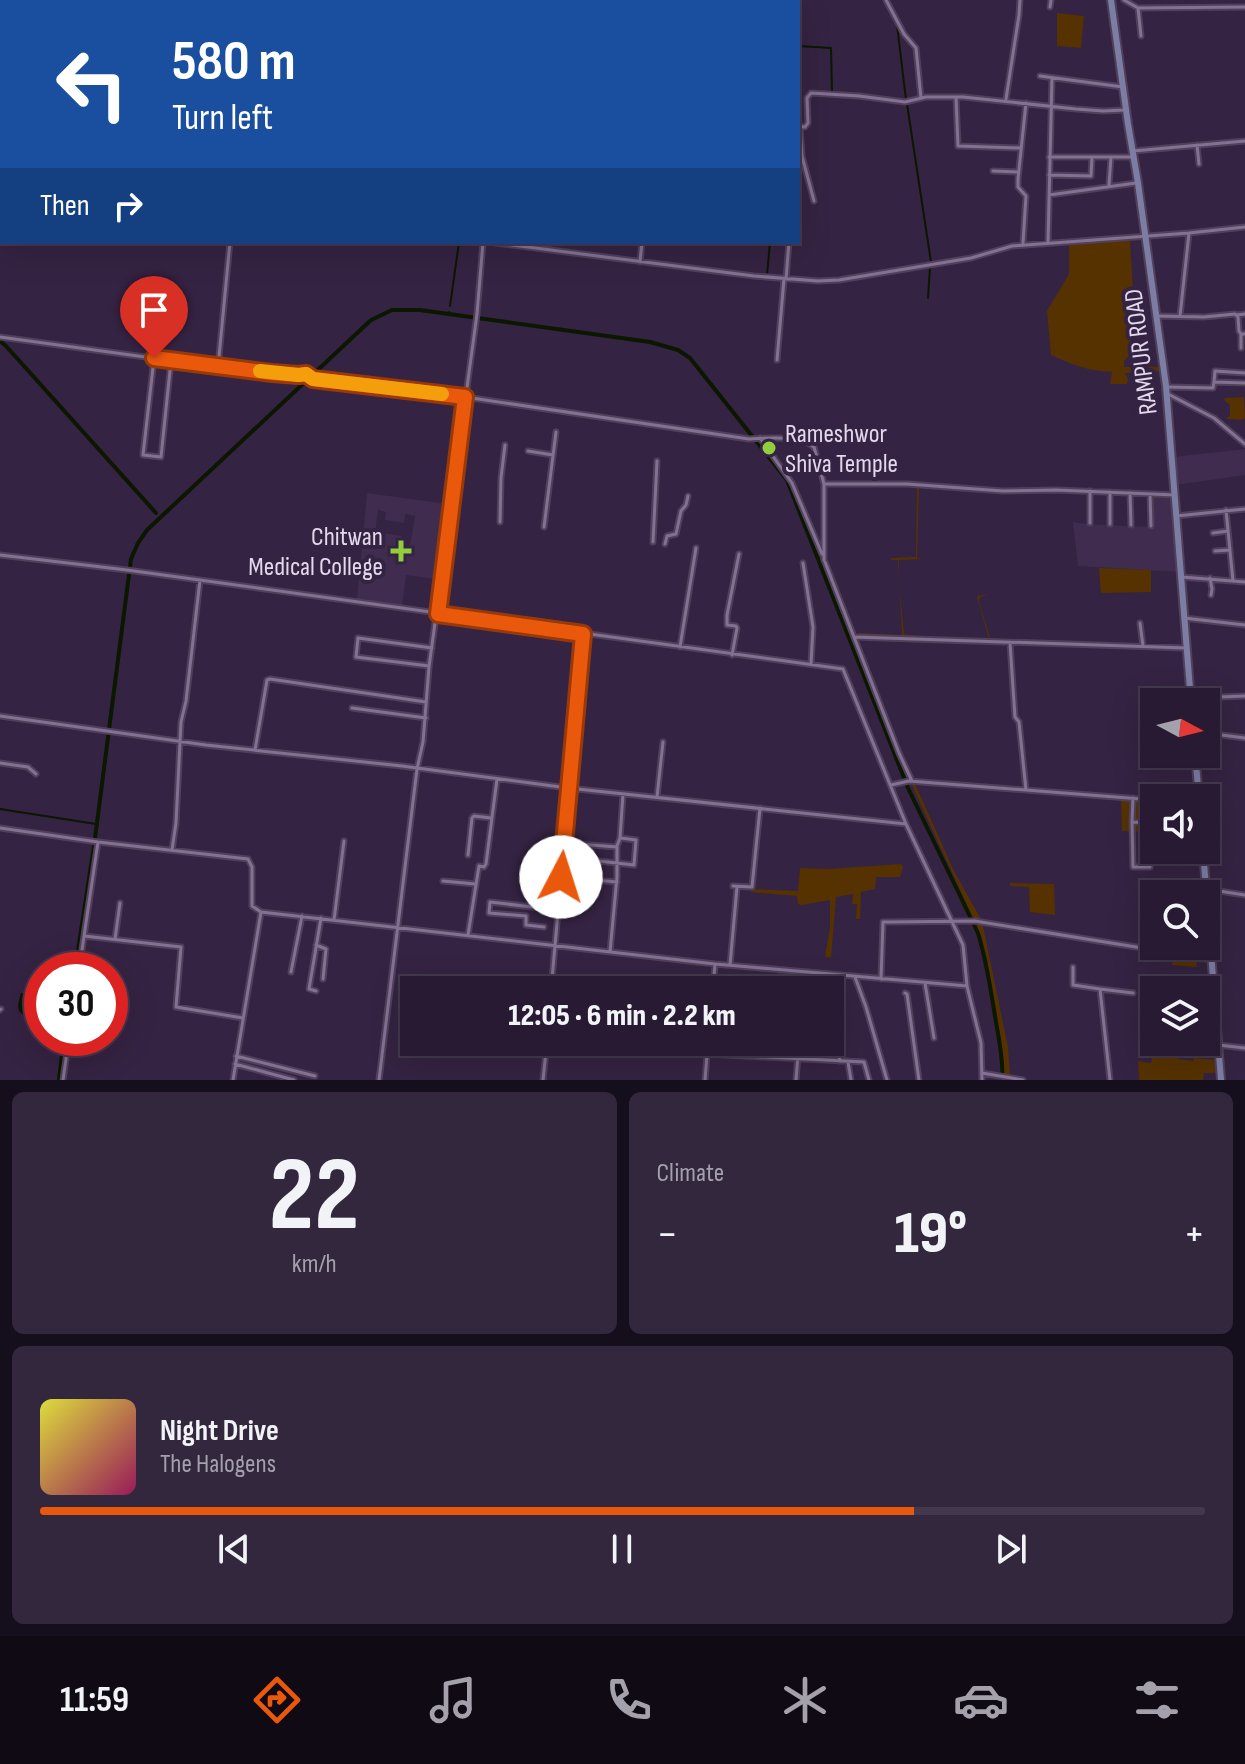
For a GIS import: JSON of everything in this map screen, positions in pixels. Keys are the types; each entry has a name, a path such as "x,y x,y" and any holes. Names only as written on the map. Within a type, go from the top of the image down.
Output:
{"main road":[{"name":"RAMPUR ROAD","path":"1111,0 1166,390 1190,688"},
{"path":"1219,1056 1221,1080"}],"street":[{"path":"886,0 904,34 916,48 921,98"},
{"path":"1007,101 1020,0"},
{"path":"1050,7 1051,0"},
{"path":"1124,0 1138,8 1245,7"},
{"path":"1138,8 1141,36"},
{"path":"1040,76 1123,87"},
{"path":"1048,243 1052,78"},
{"path":"800,126 805,127 808,123 807,98 811,93 905,102 921,98 956,97 1103,111 1126,109"},
{"path":"956,97 958,146 1020,148"},
{"path":"1023,245 1026,200 1025,193 1018,187 1018,172 1026,103"},
{"path":"800,136 814,201"},
{"path":"1049,157 1111,157 1245,141"},
{"path":"1197,145 1199,164"},
{"path":"1049,175 1091,176 1092,157"},
{"path":"1109,187 1111,157"},
{"path":"993,171 1018,172"},
{"path":"1049,195 1138,183"},
{"path":"500,244 818,281 971,258 1012,246 1245,227"},
{"path":"1180,316 1189,233"},
{"path":"218,367 230,244"},
{"path":"379,1080 485,244"},
{"path":"640,262 642,244"},
{"path":"777,360 789,244"},
{"path":"1157,316 1245,314"},
{"path":"1236,315 1239,331 1243,334 1241,348"},
{"path":"0,337 465,397 749,439 805,441 817,454 824,484 821,561"},
{"path":"154,358 143,455 161,457 171,361"},
{"path":"1166,390 1213,388 1215,371 1245,373"},
{"path":"1214,382 1245,383"},
{"path":"1166,390 1214,418 1245,444"},
{"path":"544,527 556,432"},
{"path":"758,438 792,483 910,779 908,782"},
{"path":"500,522 505,445"},
{"path":"528,451 553,455"},
{"path":"653,542 657,461"},
{"path":"824,484 907,484 1003,491 1175,495"},
{"path":"1090,491 1090,523"},
{"path":"1110,492 1110,524"},
{"path":"1130,493 1131,525"},
{"path":"1150,494 1151,526"},
{"path":"665,544 667,536 676,534 688,496"},
{"path":"1176,516 1245,509"},
{"path":"1226,510 1233,581"},
{"path":"1213,533 1228,531"},
{"path":"680,648 696,548"},
{"path":"1215,551 1230,550"},
{"path":"732,655 737,628 727,625 727,615 739,554"},
{"path":"0,555 843,669 906,824 963,945 967,986 981,1043 982,1080"},
{"path":"803,563 813,627 811,664"},
{"path":"1182,577 1245,582"},
{"path":"1210,578 1211,595"},
{"path":"172,850 180,741 200,580"},
{"path":"1184,618 1245,625"},
{"path":"1140,623 1143,646"},
{"path":"552,976 583,634"},
{"path":"854,637 1186,648"},
{"path":"430,666 356,657 358,638 432,648"},
{"path":"1010,642 1015,717 1019,722 1026,790"},
{"path":"255,750 267,680 270,679 426,702"},
{"path":"1220,698 1245,696"},
{"path":"352,708 426,718"},
{"path":"0,716 568,788 906,824"},
{"path":"1220,735 1245,738"},
{"path":"657,797 663,742"},
{"path":"0,763 28,767 36,774"},
{"path":"468,935 479,866 486,864 497,779"},
{"path":"891,785 908,782 1140,799"},
{"path":"610,952 623,794"},
{"path":"1133,798 1133,867 1150,867 1150,864"},
{"path":"730,965 735,886 752,887 760,808"},
{"path":"468,855 472,818 491,818"},
{"path":"1132,822 1140,822"},
{"path":"0,828 248,859 252,867 252,906 261,912 715,964 967,986"},
{"path":"563,857 634,865 636,840 620,838"},
{"path":"334,920 344,841"},
{"path":"82,952 95,842"},
{"path":"564,843 617,847"},
{"path":"561,877 617,882"},
{"path":"443,881 476,884"},
{"path":"1220,891 1245,895"},
{"path":"544,927 526,925 526,916 489,913 490,902 558,910"},
{"path":"115,939 120,903"},
{"path":"233,1080 261,912"},
{"path":"291,972 302,916"},
{"path":"316,991 309,989 321,918"},
{"path":"881,979 883,922 975,921 1140,948"},
{"path":"84,936 181,947 176,1007 243,1018"},
{"path":"316,945 326,949 323,979"},
{"path":"714,976 715,964"},
{"path":"1073,967 1073,985 1133,993"},
{"path":"855,976 887,1080"},
{"path":"925,983 934,1038"},
{"path":"1100,989 1110,1080"},
{"path":"905,993 911,1011 919,1080"},
{"path":"1220,1045 1245,1048"},
{"path":"63,1080 66,1056"},
{"path":"236,1056 315,1076"},
{"path":"543,1080 546,1056"},
{"path":"705,1080 707,1056"},
{"path":"755,1056 864,1062 869,1080"},
{"path":"839,1056 840,1061"},
{"path":"796,1080 798,1058"},
{"path":"848,1062 851,1080"},
{"path":"235,1064 294,1080"},
{"path":"982,1073 1023,1080"}],"shaded area":[{"path":"1057,13 1084,16 1081,48 1057,46"},
{"path":"1130,239 1135,318 1132,348 1124,367 1161,367 1161,371 1125,373 1127,384 1110,384 1112,372 1081,367 1051,355 1047,311 1069,274 1069,243"},
{"path":"1244,397 1245,418 1226,419 1230,415 1230,405 1225,398"},
{"path":"1245,449 1245,475 1176,485 1174,457"},
{"path":"919,486 917,558 922,559 899,560 899,578 898,560 891,558 916,557"},
{"name":"Chitwan Medical College","path":"367,493 447,504 436,579 406,575 402,607 357,600","holes":["378,510 386,512 385,520 404,523 405,514 415,516 410,545 401,544 402,536 383,533 382,541 374,540"]},
{"path":"1152,496 1173,497 1179,572 1078,566 1073,522 1151,527"},
{"path":"1099,568 1151,570 1151,592 1101,593"},
{"path":"900,589 904,634 934,638 989,639 977,596 989,594 980,597 979,601 990,638 988,641 858,635 902,634"},
{"path":"911,783 935,785 915,784 955,873 982,921 974,920"},
{"path":"1121,798 1140,800 1140,832 1122,831"},
{"path":"901,864 900,877 876,877 875,889 861,892 860,919 856,919 857,904 852,904 853,894 836,897 831,958 825,957 830,900 802,905 798,904 797,896 751,892 751,889 798,891 800,868"},
{"path":"1010,883 1054,884 1055,915 1030,912 1029,887 1010,886"},
{"path":"975,923 991,926 983,926 1008,1047 1010,1076 1004,1075 987,958"},
{"path":"1172,960 1210,960 1210,963 1197,962 1196,967 1172,965"},
{"path":"778,970 796,971 796,976 778,976"},
{"path":"21,993 24,994 24,1014 20,1012"},
{"path":"1152,1056 1178,1056 1178,1059 1193,1061 1194,1058 1218,1060 1219,1073 1204,1073 1203,1080 1139,1080 1138,1061 1151,1063"}],"waterway":[{"path":"897,25 906,100"},
{"path":"800,46 831,48 832,91"},
{"path":"907,104 931,262"},
{"path":"450,306 459,244"},
{"path":"767,275 770,244"},
{"path":"928,298 930,267"},
{"path":"78,952 131,559 138,543 147,530 371,320 392,310 420,310 650,342 678,350 690,358 787,480 908,788 978,933 1000,1044 1002,1080"},
{"path":"0,341 156,513"},
{"path":"0,809 96,824"},
{"path":"59,1080 62,1056"}],"slow traffic":[{"path":"260,371 306,374 313,379 442,394"}],"place":[{"name":"Rameshwor Shiva Temple","path":"769,448"},
{"name":"Chitwan Medical College","path":"401,551"}],"route":[{"path":"154,358 272,373 306,374 313,379 465,397 438,614 583,634 561,877"}]}
